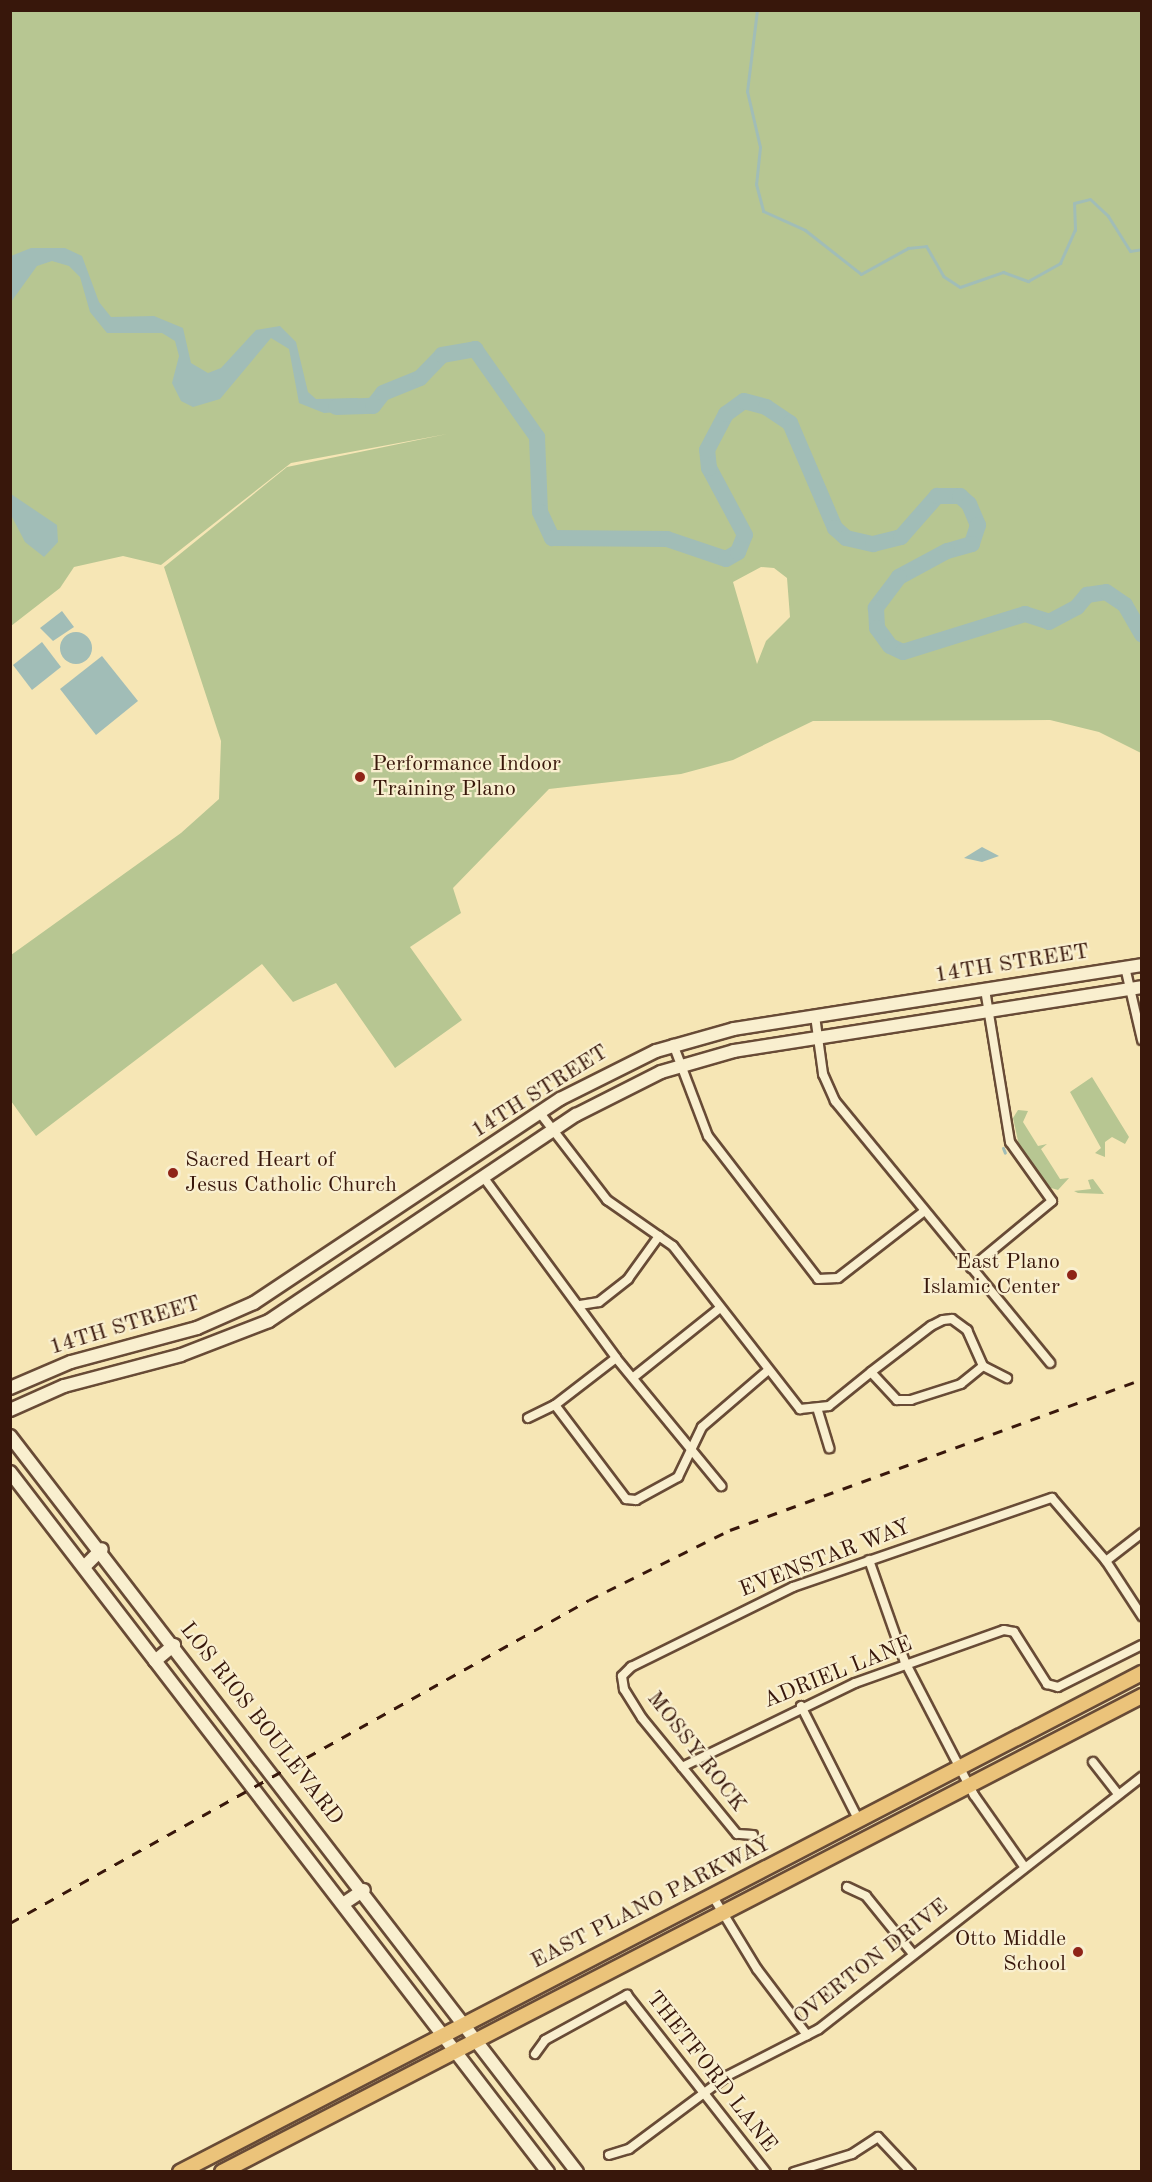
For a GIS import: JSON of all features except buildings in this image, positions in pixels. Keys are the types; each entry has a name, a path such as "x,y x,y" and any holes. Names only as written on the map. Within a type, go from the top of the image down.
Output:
{"main road":[{"name":"14TH STREET","path":"10,1388 71,1362 159,1339 215,1321 298,1278 540,1113 601,1075 673,1044 815,1016 1142,965"},
{"name":"14TH STREET","path":"10,1410 78,1381 164,1359 252,1328 310,1297 553,1131 613,1094 680,1065 818,1037 1135,988"},
{"path":"388,1216 400,1235"},
{"path":"298,1278 310,1297"},
{"path":"159,1339 164,1359"},
{"name":"LOS RIOS BOULEVARD","path":"10,1436 102,1549 577,2172"},
{"name":"LOS RIOS BOULEVARD","path":"10,1472 444,2033 548,2172"},
{"path":"84,1567 102,1549"},
{"path":"155,1660 174,1645"},
{"name":"EAST PLANO PARKWAY","path":"180,2172 286,2114 1142,1673"},
{"name":"EAST PLANO PARKWAY","path":"222,2172 1142,1696"},
{"path":"343,1904 364,1890"},
{"path":"584,1962 593,1979"},
{"path":"286,2114 296,2132"}],"street":[{"path":"1125,967 1135,988 1142,1040"},
{"path":"971,1268 1052,1201 1010,1142 986,1012 985,990"},
{"path":"815,1016 823,1074 835,1101 923,1212 1050,1363"},
{"path":"673,1044 708,1136 802,1260 827,1282 923,1212"},
{"path":"540,1113 607,1200 659,1236 800,1409 818,1411 931,1326 952,1319 967,1330 983,1366 1007,1378"},
{"path":"484,1178 580,1305 616,1358 635,1376 720,1486"},
{"path":"580,1305 599,1302 620,1286 659,1236"},
{"path":"635,1376 719,1309"},
{"path":"528,1418 555,1405 616,1358"},
{"path":"871,1372 897,1400 911,1400 961,1384 983,1366"},
{"path":"555,1405 626,1499 646,1498 673,1481 693,1451 702,1427 767,1371"},
{"path":"818,1411 829,1448"},
{"name":"EVENSTAR WAY","path":"622,1676 660,1650 745,1607 869,1560 1052,1498 1106,1561"},
{"path":"1142,1533 1106,1561 1142,1616"},
{"path":"869,1560 905,1662 968,1785 1023,1866"},
{"name":"ADRIEL LANE","path":"682,1767 801,1706 905,1662 1014,1632 1047,1684 1059,1687 1142,1646"},
{"name":"MOSSY ROCK","path":"622,1676 642,1718 737,1834 753,1835"},
{"path":"801,1706 858,1820"},
{"path":"1093,1762 1117,1793"},
{"name":"OVERTON DRIVE","path":"609,2155 629,2149 705,2090 807,2035 1117,1793 1142,1777"},
{"path":"848,1887 866,1896 913,1954"},
{"path":"712,1895 721,1912 807,2035"},
{"name":"THETFORD LANE","path":"535,2054 545,2040 627,1995 705,2090 766,2172"},
{"path":"794,2172 852,2154 878,2137 911,2172"}],"green space":[{"path":"11,11 1141,11 1141,753 1099,732 1050,720 813,721 733,760 681,774 549,789 453,888 461,913 410,947 462,1020 395,1068 336,983 293,1002 262,964 36,1136 11,1101 11,955 181,833 219,799 221,741 164,567 287,467 447,434 291,463 161,565 123,556 74,567 60,588 11,626","holes":["761,567 774,568 787,578 790,617 766,641 757,664 733,582"]},
{"path":"1092,1077 1129,1137 1125,1144 1112,1137 1105,1142 1105,1157 1095,1153 1101,1148 1070,1092"},
{"path":"1018,1110 1028,1111 1023,1122 1038,1146 1047,1144 1041,1149 1060,1179 1069,1178 1058,1190 1048,1187 1020,1150 1013,1118"},
{"path":"1093,1179 1104,1194 1074,1191 1091,1189 1088,1180"}],"water":[{"path":"31,248 65,248 82,256 99,302 111,317 154,316 183,328 191,363 208,373 221,368 256,330 280,326 296,342 308,392 316,399 358,398 357,411 324,413 299,403 289,349 271,338 220,399 193,407 181,401 172,383 179,356 175,341 162,333 107,333 90,312 80,277 69,266 52,261 37,266 11,302 11,256"},
{"path":"11,494 57,525 58,542 44,557 25,542 11,515"},
{"path":"62,611 74,627 53,641 40,628"},
{"path":"76,632 87,637 92,648 87,659 76,664 65,659 60,648 65,637"},
{"path":"42,642 61,667 32,690 13,665"},
{"path":"102,656 138,701 96,735 60,689"},
{"path":"982,847 999,856 982,862 964,858"}],"waterway":[{"path":"757,10 747,91 760,147 756,184 763,211 805,230 861,274 908,248 926,246 943,276 960,287 1003,272 1028,281 1060,263 1075,230 1074,203 1090,199 1108,216 1130,251 1142,249"},
{"path":"336,407 373,406 383,393 420,378 442,355 475,349 537,437 540,512 552,538 667,539 726,559 738,552 745,535 709,468 707,450 726,414 744,401 766,407 790,423 835,528 846,538 873,544 901,537 937,496 960,496 969,504 978,525 972,544 947,551 899,577 876,608 877,628 890,646 903,652 1025,614 1049,622 1077,607 1087,595 1106,592 1125,605 1142,634"},
{"path":"1003,1148 1005,1153"}],"railway":[{"path":"10,1923 589,1600 730,1530 1142,1379"}],"place":[{"name":"Performance Indoor Training Plano","path":"360,777"},
{"name":"Sacred Heart of Jesus Catholic Church","path":"173,1173"},
{"name":"East Plano Islamic Center","path":"1072,1275"},
{"name":"Otto Middle School","path":"1078,1952"}]}
